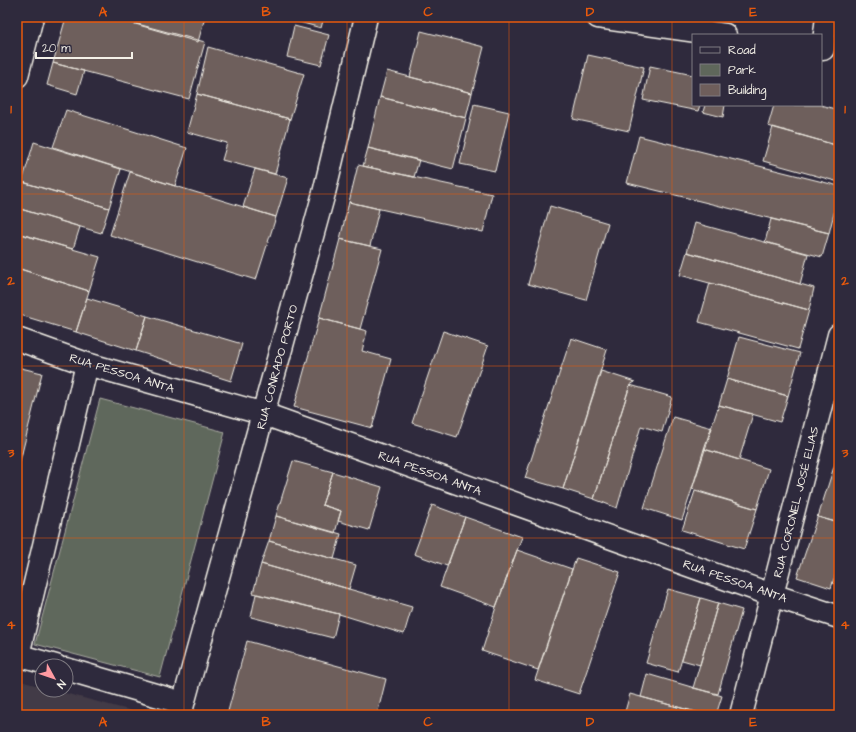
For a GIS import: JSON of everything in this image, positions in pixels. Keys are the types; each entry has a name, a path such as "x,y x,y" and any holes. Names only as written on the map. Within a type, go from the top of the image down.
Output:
{"street":[{"path":"17,76 32,17"},
{"name":"RUA CONRADO PORTO","path":"182,709 324,193 366,17"},
{"path":"598,17 718,34"},
{"path":"827,17 828,51"},
{"name":"RUA CORONEL JOSÉ ELIAS","path":"741,715 839,335"},
{"name":"RUA PESSOA ANTA","path":"17,339 87,364 264,414 772,595 839,617"},
{"path":"34,660 17,655 87,364"},
{"path":"74,672 182,709"}],"shaded area":[{"path":"17,680 34,685 34,698 74,698 74,696 140,713 140,715 17,715"}],"green space":[{"path":"100,399 225,432 160,677 35,644"}],"building":[{"path":"66,17 111,17 205,42 189,99 53,63"},
{"path":"111,17 205,17 198,42"},
{"path":"281,17 324,17 321,28"},
{"path":"294,26 329,35 321,65 287,57"},
{"path":"421,31 484,47 472,93 410,77"},
{"path":"208,47 304,74 290,119 197,94"},
{"path":"588,55 644,67 629,131 573,119"},
{"path":"53,63 84,71 77,94 47,85"},
{"path":"650,66 692,75 692,106 700,106 698,111 643,100"},
{"path":"387,71 472,93 466,118 380,97"},
{"path":"197,94 290,119 275,174 222,160 227,143 187,132"},
{"path":"380,97 466,118 453,169 368,148"},
{"path":"474,104 509,112 495,171 460,164"},
{"path":"705,106 725,106 723,117 703,112"},
{"path":"774,106 822,106 839,110 839,146 768,126"},
{"path":"66,110 187,148 175,186 53,147"},
{"path":"773,127 839,146 839,182 763,161"},
{"path":"639,136 839,186 839,194 829,233 627,183"},
{"path":"34,142 121,169 109,208 22,182"},
{"path":"368,148 419,160 414,177 363,166"},
{"path":"358,165 492,194 483,232 349,202"},
{"path":"255,169 288,178 276,217 243,207"},
{"path":"130,172 276,217 256,280 110,235"},
{"path":"23,182 109,208 101,233 17,208 17,202"},
{"path":"349,202 379,209 370,246 340,239"},
{"path":"550,206 608,223 586,300 528,284"},
{"path":"17,208 80,227 73,249 17,233"},
{"path":"771,219 829,233 822,257 765,242"},
{"path":"695,223 808,254 800,284 687,252"},
{"path":"17,233 100,257 89,291 17,268"},
{"path":"340,239 382,249 360,329 319,318"},
{"path":"687,252 814,288 809,310 680,275"},
{"path":"17,268 89,291 76,332 17,314"},
{"path":"710,283 809,310 798,349 699,322"},
{"path":"87,298 147,316 136,351 76,332"},
{"path":"147,316 242,344 231,381 136,351"},
{"path":"319,318 367,331 362,351 391,359 372,428 294,407"},
{"path":"443,331 488,346 457,437 412,423"},
{"path":"739,337 800,353 788,396 727,379"},
{"path":"571,338 607,350 563,489 525,478"},
{"path":"17,367 42,373 22,453 17,452"},
{"path":"601,371 635,382 630,385 594,499 563,489"},
{"path":"727,379 788,396 780,422 719,405"},
{"path":"630,385 672,397 662,432 641,426 617,508 594,499"},
{"path":"719,405 753,414 739,460 704,449"},
{"path":"673,417 712,428 682,520 644,508"},
{"path":"704,449 769,469 757,509 692,489"},
{"path":"839,451 839,523 818,517"},
{"path":"17,452 22,453 17,473"},
{"path":"293,461 333,472 322,505 341,511 335,533 276,516"},
{"path":"333,472 382,487 369,530 338,521 341,511 322,505"},
{"path":"695,491 757,509 744,549 682,530"},
{"path":"432,505 465,517 447,566 414,554"},
{"path":"818,515 818,517 839,523 839,564 831,588 797,577"},
{"path":"276,516 341,534 334,559 269,541"},
{"path":"465,517 522,537 496,607 440,587"},
{"path":"269,541 356,565 349,589 261,564"},
{"path":"517,550 572,569 538,670 482,651"},
{"path":"576,558 620,572 579,694 535,680"},
{"path":"261,564 412,607 404,634 339,614 253,593"},
{"path":"839,564 839,585 833,583"},
{"path":"668,589 701,598 678,672 646,663"},
{"path":"256,594 339,614 333,638 251,617"},
{"path":"701,598 718,603 700,665 682,660"},
{"path":"718,603 742,610 718,694 693,688"},
{"path":"247,641 386,679 377,715 352,715 341,712 340,715 227,715"},
{"path":"647,674 722,696 716,715 707,715 641,697"},
{"path":"630,694 707,715 624,715"}]}
